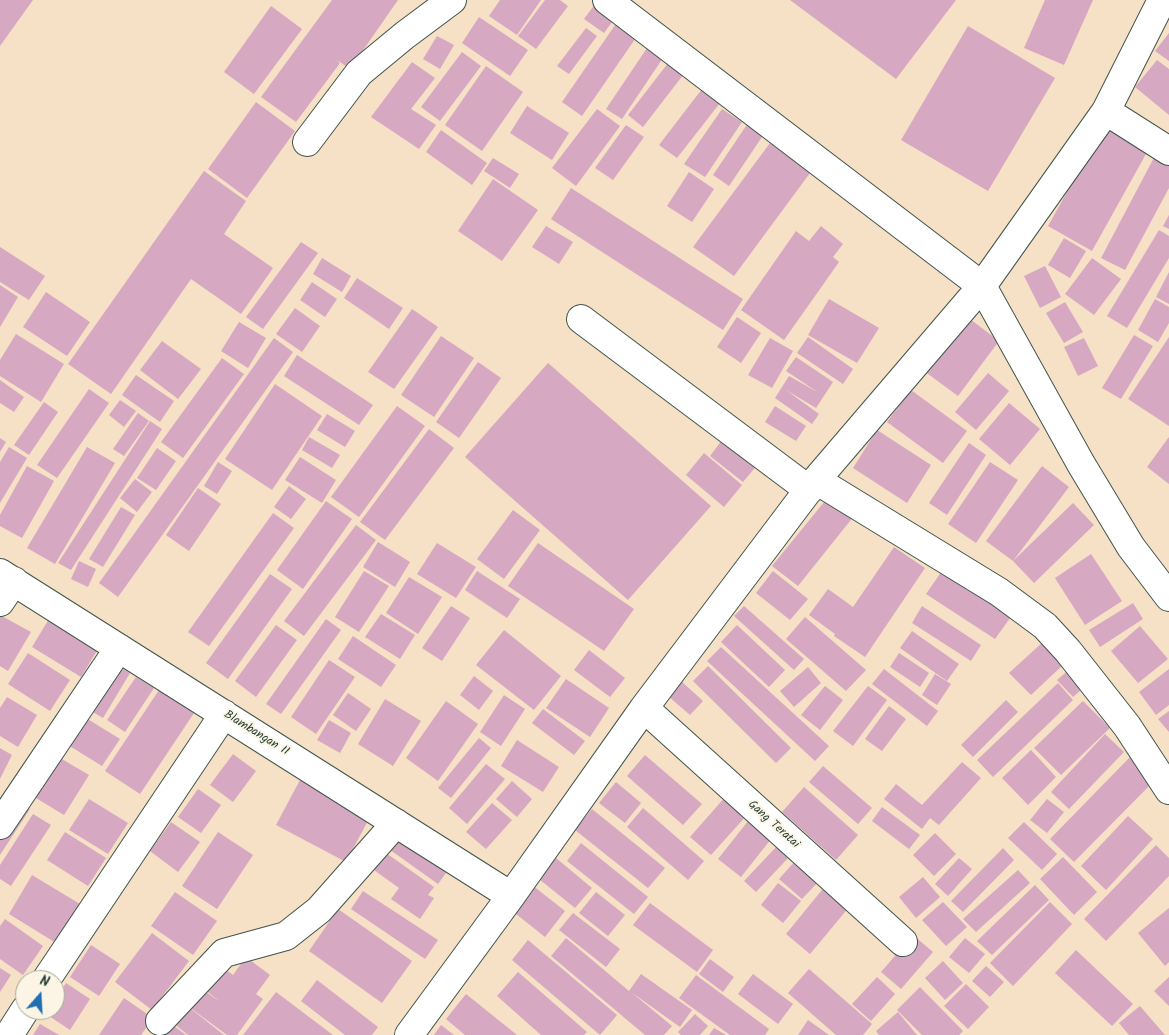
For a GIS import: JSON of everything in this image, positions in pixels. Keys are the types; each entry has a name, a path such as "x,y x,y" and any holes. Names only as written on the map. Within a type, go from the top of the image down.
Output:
{"street":[{"path":"307,142 359,73 405,34 452,0"},
{"path":"606,0 982,286 1081,464 1131,547 1169,597"},
{"path":"409,1035 512,896 644,708 812,485 982,286 1106,111 1162,0"},
{"path":"1106,111 1169,150"},
{"path":"581,319 812,485 999,592 1045,626 1068,651 1127,726 1169,790"},
{"name":"Blambangan II","path":"5,585 118,648 512,896"},
{"path":"0,825 118,648"},
{"name":"Gang Teratai","path":"644,708 903,942"},
{"path":"53,970 224,714"},
{"path":"160,1021 224,953 286,936 320,910 396,823"},
{"path":"8,1035 18,1020"}],"building":[{"path":"0,0 33,0 0,46"},
{"path":"332,0 398,0 350,69 337,60 340,63 296,122 261,97"},
{"path":"500,0 541,0 517,35 489,16"},
{"path":"545,0 560,0 568,6 536,49 518,36"},
{"path":"598,0 618,14 604,33 584,19"},
{"path":"790,0 956,0 896,79"},
{"path":"1045,0 1093,0 1064,65 1024,48"},
{"path":"271,6 302,29 254,94 224,72"},
{"path":"622,15 642,29 582,116 562,102"},
{"path":"479,17 528,50 510,76 462,43"},
{"path":"968,26 1055,78 988,191 901,140"},
{"path":"586,28 597,36 569,74 557,66"},
{"path":"1169,33 1169,61 1155,51"},
{"path":"437,36 454,45 440,69 423,59"},
{"path":"649,45 665,55 622,119 606,109"},
{"path":"462,52 481,66 440,121 421,107"},
{"path":"675,54 690,66 643,127 628,115"},
{"path":"1157,60 1169,69 1169,115 1135,87"},
{"path":"412,62 435,78 411,109 436,125 419,149 371,117"},
{"path":"486,66 523,92 482,151 445,125"},
{"path":"702,89 720,103 677,158 659,145"},
{"path":"256,102 295,131 247,198 208,169"},
{"path":"527,106 569,133 552,160 510,133"},
{"path":"597,109 620,126 576,186 552,168"},
{"path":"722,109 742,122 705,177 684,164"},
{"path":"1107,121 1151,145 1092,251 1048,226"},
{"path":"748,123 764,134 729,186 713,175"},
{"path":"626,125 644,137 613,180 595,168"},
{"path":"441,130 487,163 472,185 426,152"},
{"path":"770,143 810,173 734,276 693,247"},
{"path":"1157,152 1169,158 1169,188 1125,270 1101,258"},
{"path":"493,158 519,174 510,188 484,171"},
{"path":"204,171 246,201 224,234 273,268 241,314 191,279 111,394 68,364"},
{"path":"689,172 714,189 692,222 667,206"},
{"path":"493,179 538,210 502,261 458,231"},
{"path":"571,188 743,299 723,330 551,219"},
{"path":"1169,215 1169,229 1163,226"},
{"path":"546,226 573,242 559,264 532,247"},
{"path":"821,226 843,244 833,257 839,262 784,340 741,310 796,231 809,241"},
{"path":"1159,230 1169,236 1169,258 1127,328 1107,316"},
{"path":"1064,238 1086,251 1070,278 1048,265"},
{"path":"301,242 318,253 263,329 246,317"},
{"path":"0,247 45,276 29,300 0,282"},
{"path":"322,258 351,276 342,292 313,274"},
{"path":"1092,258 1121,279 1094,315 1065,294"},
{"path":"1045,266 1061,297 1040,308 1024,276"},
{"path":"1169,272 1169,304 1156,297"},
{"path":"357,278 403,308 389,329 344,298"},
{"path":"312,282 337,299 325,317 300,300"},
{"path":"0,285 18,297 0,327"},
{"path":"46,292 90,322 67,356 23,327"},
{"path":"829,299 879,328 857,363 808,335"},
{"path":"1155,299 1169,307 1169,323 1158,342 1138,330"},
{"path":"1065,302 1083,332 1064,343 1046,313"},
{"path":"295,308 320,326 302,352 276,334"},
{"path":"412,309 438,327 394,389 368,372"},
{"path":"966,316 999,341 958,396 924,371"},
{"path":"737,317 761,333 741,363 717,347"},
{"path":"239,322 266,338 248,368 221,351"},
{"path":"16,334 64,364 41,402 0,376 0,360"},
{"path":"1134,335 1153,346 1121,399 1102,388"},
{"path":"441,336 474,358 434,417 401,395"},
{"path":"808,337 853,369 843,384 797,353"},
{"path":"1169,337 1169,426 1128,399"},
{"path":"274,338 293,352 118,597 99,583"},
{"path":"770,338 793,351 772,388 748,375"},
{"path":"1084,338 1098,366 1078,376 1064,347"},
{"path":"162,341 201,369 178,399 140,370"},
{"path":"297,355 373,405 359,425 284,376"},
{"path":"796,357 833,382 816,408 786,390 819,414 812,424 775,398 789,376 819,393 786,371"},
{"path":"222,358 244,374 183,458 161,442"},
{"path":"478,362 501,378 459,438 436,422"},
{"path":"548,363 711,506 628,600 465,457"},
{"path":"988,373 1009,391 976,430 955,412"},
{"path":"136,375 174,401 160,422 122,395"},
{"path":"0,380 24,397 14,412 0,403"},
{"path":"275,384 322,416 272,490 225,459"},
{"path":"89,389 109,403 57,478 37,465"},
{"path":"911,390 967,431 943,463 887,422"},
{"path":"120,400 136,411 124,427 109,415"},
{"path":"44,402 58,412 29,455 14,445"},
{"path":"1009,403 1040,429 1010,465 979,439"},
{"path":"397,406 425,426 359,517 331,497"},
{"path":"775,406 806,426 796,441 765,422"},
{"path":"138,413 149,421 124,456 113,449"},
{"path":"327,414 355,431 345,447 317,430"},
{"path":"150,421 162,429 71,570 58,563"},
{"path":"429,429 454,448 385,540 360,522"},
{"path":"877,430 931,465 907,503 853,468"},
{"path":"725,436 759,463 743,482 710,456"},
{"path":"309,437 340,455 332,468 302,450"},
{"path":"1169,437 1169,484 1147,467"},
{"path":"0,438 6,442 0,452"},
{"path":"969,443 986,455 947,515 929,503"},
{"path":"9,447 27,458 0,503 0,462"},
{"path":"87,447 115,463 55,564 27,548"},
{"path":"157,448 176,461 156,490 137,478"},
{"path":"704,453 742,485 724,507 686,475"},
{"path":"300,457 336,480 322,503 285,480"},
{"path":"218,462 232,471 217,494 204,486"},
{"path":"990,462 1018,480 976,543 948,524"},
{"path":"27,466 54,481 22,538 0,526 0,515"},
{"path":"1042,466 1069,487 1013,561 986,541"},
{"path":"135,479 152,492 137,512 120,498"},
{"path":"289,486 306,499 291,519 274,507"},
{"path":"198,488 221,504 189,551 166,535"},
{"path":"833,491 858,511 798,586 772,566"},
{"path":"326,501 352,519 303,589 277,570"},
{"path":"1073,503 1094,525 1034,583 1013,561"},
{"path":"121,507 135,515 103,567 89,559"},
{"path":"513,510 540,530 504,579 477,559"},
{"path":"273,513 294,528 209,646 188,632"},
{"path":"356,525 376,540 304,636 284,621"},
{"path":"378,542 410,562 395,587 363,567"},
{"path":"437,543 476,567 456,598 417,574"},
{"path":"538,543 634,609 604,651 508,586"},
{"path":"894,547 925,568 865,657 834,636 835,634 809,615 828,589 853,607"},
{"path":"1091,554 1122,601 1085,625 1055,578"},
{"path":"79,561 96,569 88,587 71,579"},
{"path":"944,568 1013,614 995,639 926,594"},
{"path":"364,571 389,586 359,632 335,617"},
{"path":"477,571 520,599 507,618 465,590"},
{"path":"773,571 808,599 790,620 756,593"},
{"path":"270,574 292,589 228,679 206,663"},
{"path":"409,577 442,597 418,634 386,613"},
{"path":"1133,603 1143,619 1100,647 1089,630"},
{"path":"451,606 470,618 442,661 422,648"},
{"path":"744,606 804,659 794,670 734,616"},
{"path":"922,606 981,645 971,661 912,623"},
{"path":"52,614 101,644 81,677 32,647"},
{"path":"381,614 415,635 400,659 365,637"},
{"path":"0,615 31,632 8,671 0,666"},
{"path":"805,617 866,670 846,691 786,639"},
{"path":"326,619 341,630 281,714 266,704"},
{"path":"276,625 297,640 256,697 235,681"},
{"path":"737,625 785,670 769,687 721,642"},
{"path":"1140,626 1168,659 1138,683 1111,651"},
{"path":"504,630 561,676 534,710 476,665"},
{"path":"912,631 959,664 947,681 900,648"},
{"path":"353,636 396,665 381,687 338,659"},
{"path":"1044,641 1065,663 1031,695 1009,673"},
{"path":"721,647 829,746 815,761 707,661"},
{"path":"589,650 625,678 610,697 574,670"},
{"path":"28,653 70,680 50,711 8,684"},
{"path":"899,653 929,673 920,687 890,667"},
{"path":"329,660 355,677 316,734 291,717"},
{"path":"114,663 130,673 103,718 86,708"},
{"path":"708,666 791,748 776,763 693,681"},
{"path":"1073,666 1089,683 1073,697 1057,680"},
{"path":"808,667 821,683 794,707 780,691"},
{"path":"884,669 938,711 927,726 872,684"},
{"path":"1169,669 1169,705 1156,715 1139,692"},
{"path":"935,674 951,684 937,705 922,695"},
{"path":"474,676 493,691 479,710 460,695"},
{"path":"136,677 154,688 125,732 107,720"},
{"path":"566,679 609,708 590,737 546,708"},
{"path":"681,681 703,701 690,715 668,696"},
{"path":"1058,683 1073,700 993,777 977,760"},
{"path":"825,686 843,700 820,730 801,715"},
{"path":"868,686 887,700 853,746 833,731"},
{"path":"159,690 194,713 140,794 105,771"},
{"path":"348,693 371,709 356,731 333,715"},
{"path":"504,695 525,709 501,746 480,732"},
{"path":"7,697 37,715 18,747 0,736 0,708"},
{"path":"385,699 421,721 393,766 358,744"},
{"path":"1006,700 1018,712 973,757 961,745"},
{"path":"446,701 478,724 438,781 406,758"},
{"path":"1083,701 1110,728 1061,775 1034,748"},
{"path":"889,706 906,719 882,751 865,739"},
{"path":"543,709 585,741 574,755 532,723"},
{"path":"1169,711 1169,732 1158,719"},
{"path":"86,718 120,739 102,766 68,745"},
{"path":"329,720 351,733 340,753 317,740"},
{"path":"1105,734 1124,752 1069,809 1051,792"},
{"path":"479,738 491,748 451,798 438,788"},
{"path":"517,740 559,767 543,792 501,766"},
{"path":"0,748 12,755 0,779"},
{"path":"1031,750 1056,777 1028,805 1002,778"},
{"path":"233,754 256,771 233,802 210,785"},
{"path":"55,755 89,775 64,815 31,795"},
{"path":"645,755 702,804 683,825 627,776"},
{"path":"1131,756 1155,780 1074,862 1050,839"},
{"path":"962,762 981,778 939,825 930,818 922,829 884,799 896,784 922,805"},
{"path":"486,764 505,779 467,824 449,808"},
{"path":"823,766 872,808 858,824 809,782"},
{"path":"300,780 370,817 346,862 276,825"},
{"path":"512,781 532,799 517,817 496,799"},
{"path":"616,782 641,803 625,823 599,803"},
{"path":"804,787 858,835 836,860 782,812"},
{"path":"198,789 221,805 201,833 178,817"},
{"path":"726,796 747,815 711,855 690,837"},
{"path":"89,799 128,823 108,854 69,830"},
{"path":"1047,799 1064,812 1047,833 1030,820"},
{"path":"19,802 30,809 0,855 0,832"},
{"path":"492,803 512,820 486,849 466,832"},
{"path":"882,807 920,835 909,849 872,821"},
{"path":"643,808 704,861 688,880 627,827"},
{"path":"592,809 665,868 648,888 575,830"},
{"path":"33,814 51,825 11,886 0,879 0,865"},
{"path":"752,816 775,834 741,877 718,859"},
{"path":"1128,816 1153,839 1106,890 1081,866"},
{"path":"171,822 200,842 178,872 150,851"},
{"path":"1024,822 1057,854 1042,870 1008,838"},
{"path":"399,829 451,866 438,884 386,847"},
{"path":"65,832 106,858 88,886 47,860"},
{"path":"218,832 253,855 217,909 182,886"},
{"path":"935,833 956,854 934,876 913,855"},
{"path":"581,843 648,897 634,914 567,861"},
{"path":"778,845 790,856 756,892 744,881"},
{"path":"1156,845 1169,858 1169,876 1106,941 1084,919"},
{"path":"1003,848 1014,860 963,912 951,901"},
{"path":"386,853 434,887 428,895 434,898 420,919 391,899 399,888 374,870"},
{"path":"1063,857 1097,892 1074,915 1040,879"},
{"path":"556,858 592,888 575,908 539,879"},
{"path":"959,858 972,869 948,896 935,884"},
{"path":"796,860 820,880 802,899 779,879"},
{"path":"1018,870 1030,883 976,932 963,919"},
{"path":"32,875 80,904 56,943 9,914"},
{"path":"923,877 940,897 916,918 899,897"},
{"path":"778,883 801,901 783,923 761,905"},
{"path":"532,885 565,911 545,937 511,910"},
{"path":"826,885 850,906 810,954 786,934"},
{"path":"1035,885 1049,900 992,955 977,941"},
{"path":"363,891 438,940 425,959 351,909"},
{"path":"175,892 217,921 193,955 151,926"},
{"path":"596,892 625,915 608,936 579,913"},
{"path":"943,902 967,927 946,946 922,920"},
{"path":"1050,902 1072,924 1013,986 990,963"},
{"path":"650,903 713,950 697,972 633,925"},
{"path":"1169,908 1169,962 1165,966 1138,933"},
{"path":"338,909 412,961 382,1003 309,951"},
{"path":"573,913 620,949 606,967 559,930"},
{"path":"5,919 43,946 26,970 16,970 0,959 0,926"},
{"path":"152,933 189,961 152,1010 115,982"},
{"path":"913,935 933,952 901,989 881,972"},
{"path":"566,938 629,991 641,974 692,1010 680,1027 631,992 672,1026 664,1035 645,1035 551,956"},
{"path":"965,938 985,954 969,973 949,957"},
{"path":"528,940 617,1015 600,1035 512,960"},
{"path":"91,945 120,964 99,996 70,977"},
{"path":"1076,950 1133,1004 1112,1026 1055,973"},
{"path":"246,957 270,975 256,994 263,999 237,1035 227,1035 185,1004 198,986 220,1002 202,987 219,965 233,975"},
{"path":"710,959 734,977 723,992 699,974"},
{"path":"943,961 963,983 945,1000 925,978"},
{"path":"986,966 1004,982 990,997 972,981"},
{"path":"0,968 11,975 0,992"},
{"path":"809,969 872,1024 863,1035 836,1035 788,993"},
{"path":"518,972 587,1032 584,1035 541,1035 497,996"},
{"path":"753,974 793,1004 778,1024 738,994"},
{"path":"696,975 769,1029 765,1035 730,1035 679,998"},
{"path":"877,977 895,994 871,1021 852,1004"},
{"path":"1169,977 1169,1006 1154,991"},
{"path":"317,980 378,1027 372,1035 345,1035 301,1001"},
{"path":"66,983 90,999 70,1030 55,1020 65,1020"},
{"path":"966,984 989,1007 968,1029 944,1006"},
{"path":"920,987 963,1031 959,1035 922,1035 897,1010"},
{"path":"276,992 333,1035 243,1035"},
{"path":"466,994 517,1035 465,1035 446,1019"},
{"path":"124,998 153,1018 141,1035 99,1035"},
{"path":"186,1005 224,1035 188,1035 172,1022"},
{"path":"1140,1006 1165,1035 1129,1035 1119,1023"},
{"path":"898,1012 917,1035 879,1035 876,1031"},
{"path":"695,1014 708,1026 700,1035 681,1035 678,1032"},
{"path":"808,1020 829,1035 798,1035"},
{"path":"170,1023 186,1035 160,1035"},
{"path":"40,1024 59,1035 33,1035"},
{"path":"441,1025 454,1035 434,1035"},
{"path":"714,1028 726,1035 709,1035"}]}
